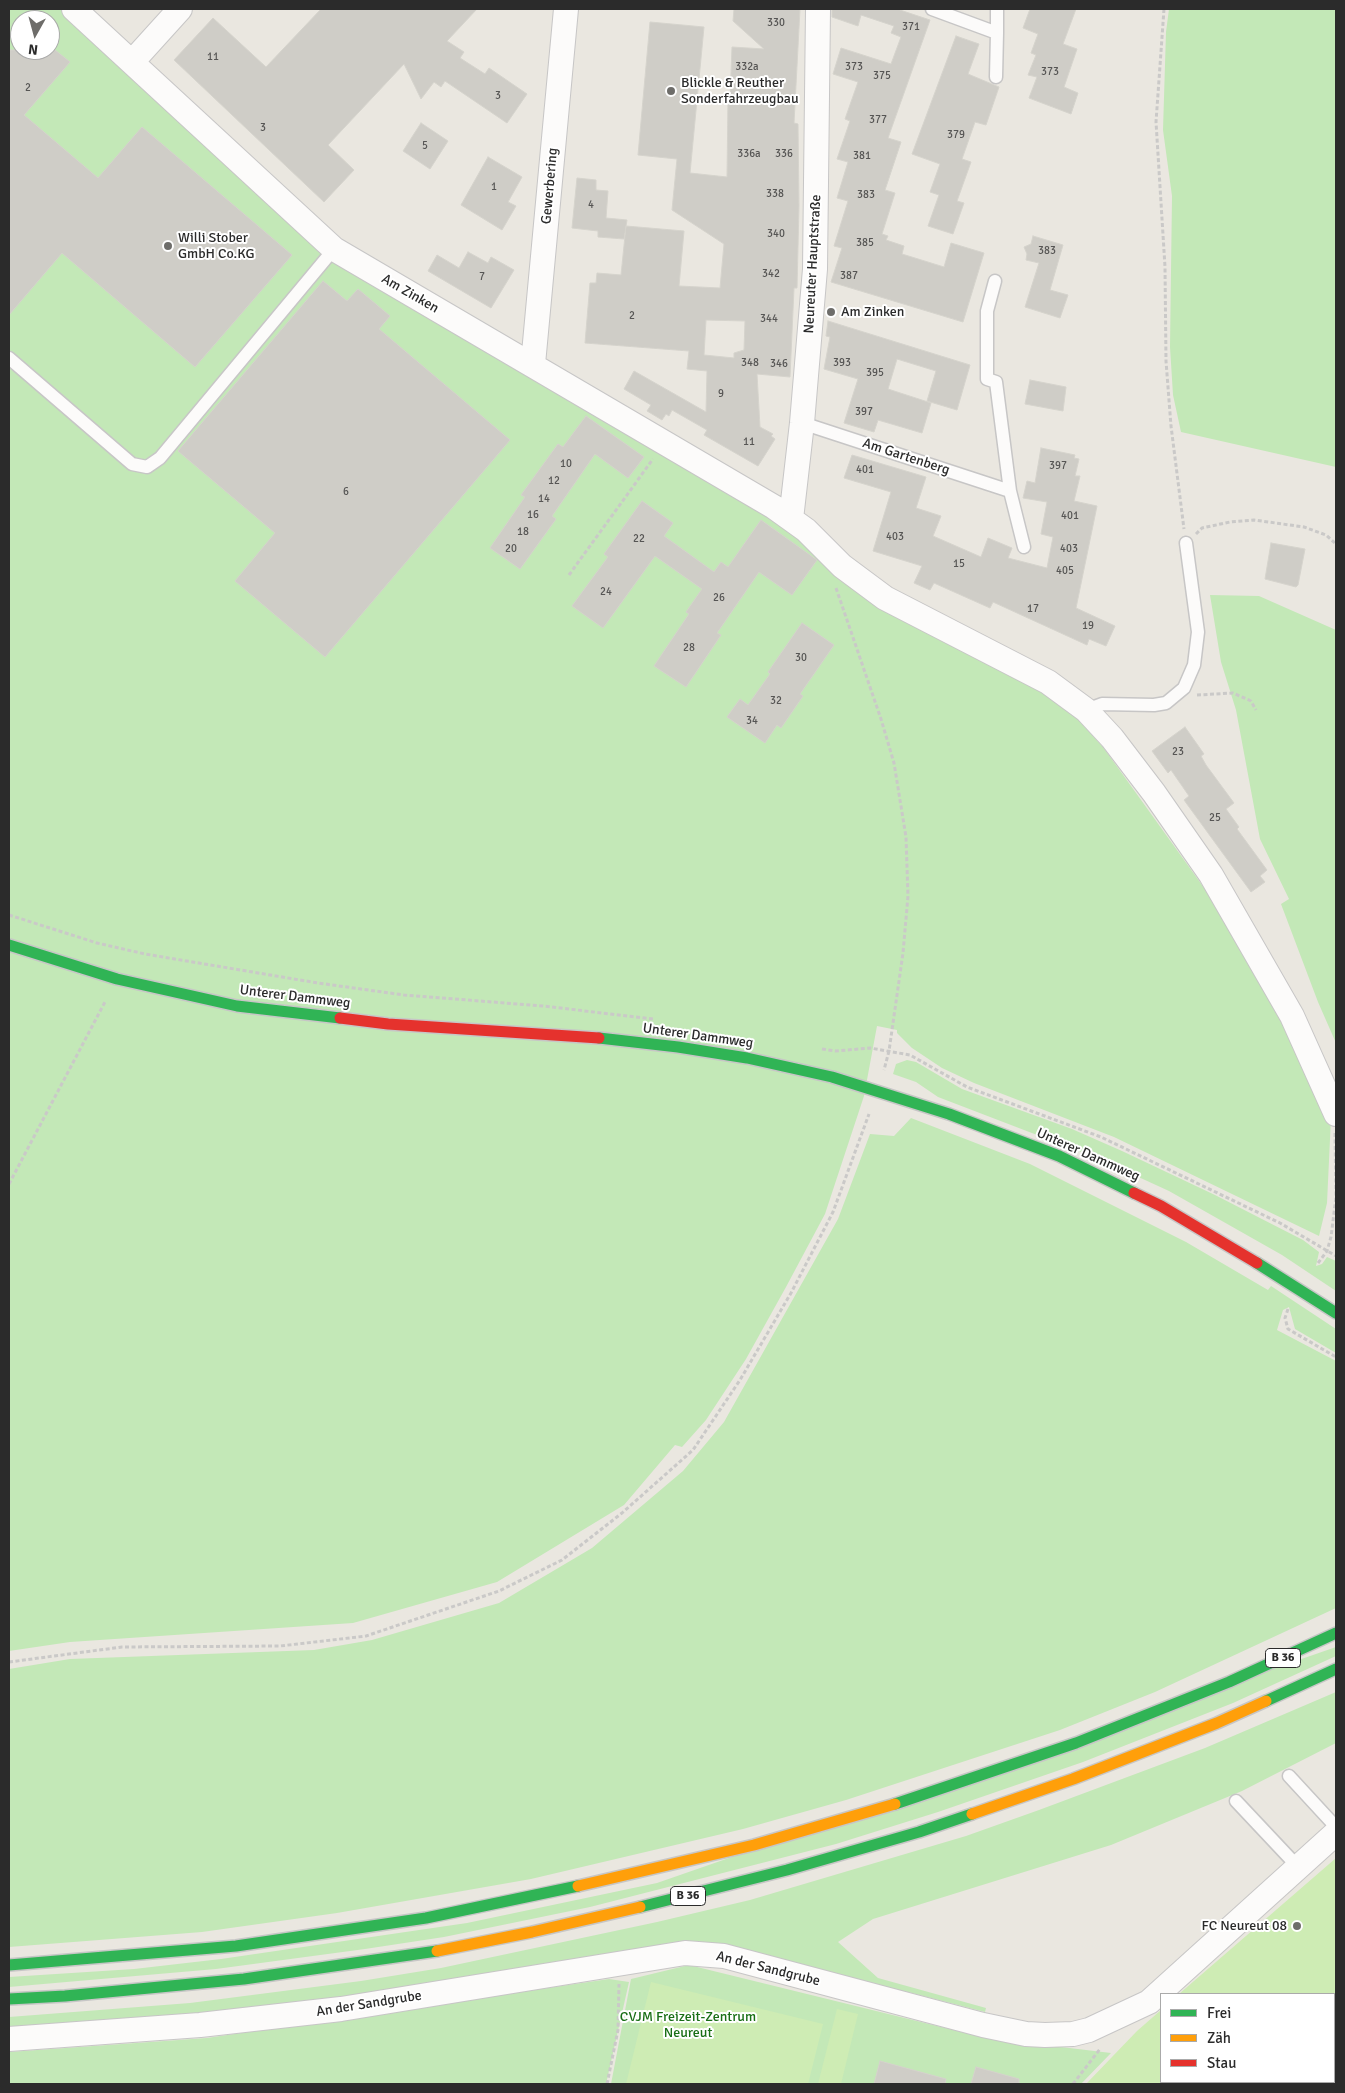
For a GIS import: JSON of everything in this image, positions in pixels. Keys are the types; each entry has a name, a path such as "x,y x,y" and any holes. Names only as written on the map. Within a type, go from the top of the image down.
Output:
{"main road":[{"name":"Unterer Dammweg","path":"9,945 117,979 237,1006 388,1024 608,1039 714,1052 795,1068 878,1091 950,1114 1059,1156 1161,1206 1336,1313"},
{"name":"B 36","path":"9,1965 236,1946 407,1921 532,1897 668,1867 754,1845 905,1801 1076,1743 1229,1682 1336,1633"},
{"name":"B 36","path":"9,1999 65,1996 244,1979 435,1951 532,1932 674,1900 919,1832 1073,1779 1217,1723 1336,1669"}],"street":[{"name":"Am Zinken","path":"74,9 334,249 533,364 791,519 842,566 898,606 1048,682 1086,710 1112,738 1211,874 1292,1016 1336,1114"},
{"path":"132,62 180,9"},
{"name":"Gewerbering","path":"533,364 566,9"},
{"name":"Neureuter Hauptstraße","path":"791,519 802,423 815,269 818,9"},
{"name":"An der Sandgrube","path":"9,2039 200,2025 341,2009 685,1953 724,1956 983,2025 1026,2034 1073,2034 1089,2030 1149,2002 1336,1834"}],"lane":[{"path":"932,9 997,33"},
{"path":"996,77 997,9"},
{"path":"9,358 132,464 147,466 160,458 334,249"},
{"path":"994,281 987,311 987,379 996,382 1010,491 1024,547"},
{"name":"Am Gartenberg","path":"802,423 1010,491"},
{"path":"1086,710 1102,704 1154,705 1166,703 1182,690 1194,665 1198,632 1186,543"},
{"path":"1289,1776 1336,1827"},
{"path":"1236,1801 1299,1868"}],"path":[{"path":"1164,9 1156,122 1165,267 1166,361 1171,426 1186,543"},
{"path":"570,575 665,442"},
{"path":"1186,543 1202,528 1230,522 1254,520 1304,527 1326,535 1336,544"},
{"path":"9,1662 122,1647 280,1646 366,1636 499,1591 562,1560 622,1513 693,1450 740,1380 791,1293 833,1212 878,1091 889,1051 903,953 908,896 906,838 899,788 889,745 836,589 842,566"},
{"path":"1182,690 1203,695 1234,693 1251,701 1256,710"},
{"path":"9,1184 117,979"},
{"path":"1318,1263 1327,1250 1332,1237 1336,1197 1336,1125"},
{"path":"1327,1250 1336,1256"},
{"path":"1288,1309 1285,1318 1288,1329 1336,1357"},
{"path":"608,2084 618,2030 619,1986 615,1964"},
{"path":"1073,2084 1102,2046 1109,2020"}],"green space":[{"path":"9,9 61,9 314,244 766,514 1042,690 1072,713 1103,747 1230,924 1282,1020 1331,1118 1327,1203 1319,1236 1114,1137 974,1083 942,1068 912,1048 897,1033 897,1030 877,1026 864,1096 825,1214 746,1359 706,1420 682,1447 675,1445 624,1505 497,1582 353,1623 70,1642 9,1651"},
{"path":"1169,9 1336,9 1336,467 1181,432 1173,395 1170,347 1172,196 1163,130 1166,32"},
{"path":"1210,595 1259,596 1336,630 1336,1043 1318,1002 1281,904 1289,899 1260,839 1236,710 1221,662"},
{"path":"907,1060 916,1062 962,1089 1072,1129 1122,1151 1215,1195 1303,1240 1319,1252 1316,1266 1322,1264 1327,1257 1336,1261 1336,1291 1282,1255 1169,1191 1097,1158 938,1097 916,1082 893,1074 896,1064"},
{"path":"911,1118 1030,1164 1186,1242 1268,1290 1271,1286 1336,1329 1336,1353 1295,1329 1289,1307 1283,1310 1277,1330 1336,1361 1336,1608 1155,1692 1060,1730 846,1800 743,1829 531,1879 337,1913 202,1932 9,1947 9,1669 70,1659 314,1650 372,1640 499,1603 592,1548 683,1471 724,1422 838,1219 870,1134 894,1136"},
{"path":"1336,1647 1336,1656 1233,1703 1083,1762 938,1812 836,1844 590,1907 444,1937 216,1969 9,1987 9,1977 134,1969 221,1959 467,1923 657,1883"},
{"path":"1336,1692 1336,1743 1242,1791 1111,1845 873,1919 838,1942 878,1978 986,2008 985,2012 908,1992 870,1985 727,1947 385,1993 196,2014 9,2029 9,2017 190,2003 361,1981 441,1968 750,1900 966,1836 1205,1748"},
{"name":"FC Neureut 08","path":"1336,1858 1336,2084 1086,2084 1137,2031 1160,2011 1160,2083 1335,2083 1335,1993 1180,1993"},
{"name":"CVJM Freizeit-Zentrum Neureut","path":"689,1965 986,2038 1111,2053 1081,2084 611,2084 631,1979"},
{"path":"609,1979 629,1982 606,2084 9,2084 9,2052 207,2038"},
{"path":"651,1982 823,2024 808,2084 626,2084"},
{"path":"837,2009 858,2014 841,2084 818,2084"}],"building":[{"path":"321,9 477,9 447,41 464,52 460,58 485,74 489,68 527,94 507,123 445,81 441,87 434,82 421,99 404,64 328,145 354,170 324,202 174,60 213,18 266,67"},
{"path":"734,9 800,9 794,123 798,124 797,288 794,288 790,377 757,374 760,427 773,434 771,436 775,439 758,466 704,435 707,430 672,410 669,416 666,414 662,420 647,411 651,405 624,389 634,371 706,412 707,371 687,369 689,351 585,343 590,283 596,283 597,273 621,275 626,226 684,231 679,286 720,288 724,244 672,210 677,159 638,155 650,22 704,27 690,173 727,177 728,99 730,99 732,47 764,49 733,21","holes":["706,320 745,321 744,350 734,353 734,358 704,355"]},
{"path":"832,9 897,9 930,20 888,138 901,142 885,190 895,193 882,234 888,236 886,240 904,246 902,254 944,267 951,243 984,253 963,322 831,282 842,248 834,246 848,201 837,198 848,162 837,159 850,121 845,119 858,82 833,74 841,48 891,64 901,37 891,33 894,26 861,15 858,26 832,17"},
{"path":"1030,9 1076,9 1063,44 1077,49 1064,87 1078,93 1071,114 1029,98 1037,77 1028,75 1036,55 1031,53 1038,34 1023,28"},
{"path":"956,36 979,44 968,74 999,87 986,125 975,122 962,159 971,162 957,201 964,203 953,234 928,226 939,195 930,192 940,164 912,154"},
{"name":"Willi Stober GmbH Co.KG","path":"9,50 10,60 60,60 60,54 70,62 24,115 98,178 142,127 292,255 195,367 62,253 9,315"},
{"path":"421,123 448,141 430,169 403,151"},
{"path":"488,157 522,177 508,202 516,206 502,230 461,205"},
{"path":"577,178 596,180 596,190 608,191 606,218 627,220 624,239 598,237 598,231 572,228"},
{"path":"1033,236 1063,245 1050,290 1068,295 1060,318 1025,307 1039,263 1026,260 1027,254 1024,247 1031,244"},
{"path":"468,252 488,263 491,257 514,270 491,308 428,271 437,255 459,268"},
{"path":"323,281 347,301 358,289 390,316 379,329 510,440 325,657 235,581 275,533 178,451"},
{"path":"828,321 970,365 957,410 927,401 936,371 897,359 888,389 931,403 922,433 878,420 874,432 844,423 858,379 824,369 830,337 826,336"},
{"path":"1030,380 1066,387 1063,411 1025,404"},
{"path":"586,416 644,457 628,478 595,454 552,516 556,519 520,569 490,548 525,497 521,495 558,444 563,447"},
{"path":"1041,448 1075,455 1074,458 1079,459 1075,476 1080,476 1074,501 1097,506 1076,608 1115,626 1106,646 1089,639 1087,645 993,602 990,608 934,583 930,590 914,583 922,566 873,551 891,492 844,478 852,455 926,477 916,508 941,516 933,536 981,557 988,538 1012,548 1008,558 1047,568 1053,537 1041,534 1047,502 1023,498 1027,481 1035,483"},
{"path":"642,501 673,523 664,536 714,572 721,562 728,567 761,520 817,560 792,595 759,572 717,633 721,635 686,687 654,666 689,614 686,612 702,589 655,556 603,628 572,606 608,557 604,554"},
{"path":"1271,543 1305,549 1296,587 1265,579"},
{"path":"802,623 834,645 800,694 803,696 781,728 777,725 765,743 727,717 740,699 748,705"},
{"path":"1185,727 1204,754 1201,756 1206,765 1234,803 1226,809 1239,827 1237,829 1267,870 1260,876 1265,882 1251,892 1184,800 1189,796 1171,770 1168,773 1152,751"},
{"path":"880,2061 946,2079 945,2084 874,2084"},
{"path":"976,2067 1019,2079 1019,2084 971,2084"}],"traffic: fast":[{"path":"9,945 117,979 237,1006 340,1018"},
{"path":"599,1038 678,1047 747,1058 832,1077 949,1114 1059,1156 1134,1193"},
{"path":"1257,1263 1336,1313"},
{"path":"895,1804 1076,1743 1229,1682 1336,1633"},
{"path":"1266,1701 1336,1669"},
{"path":"640,1907 787,1870 919,1832 972,1814"},
{"path":"9,1965 236,1946 426,1918 578,1886"},
{"path":"9,1999 65,1996 244,1979 437,1951"}],"traffic: slow":[{"path":"972,1814 1073,1779 1217,1723 1266,1701"},
{"path":"578,1886 754,1845 895,1804"},
{"path":"437,1951 532,1932 640,1907"}],"traffic: jam":[{"path":"340,1018 388,1024 599,1038"},
{"path":"1134,1193 1161,1206 1257,1263"}],"place":[{"name":"Blickle & Reuther Sonderfahrzeugbau","path":"671,91"},
{"name":"Willi Stober GmbH Co.KG","path":"168,246"},
{"name":"Am Zinken","path":"831,312"},
{"name":"FC Neureut 08","path":"1297,1926"}]}
